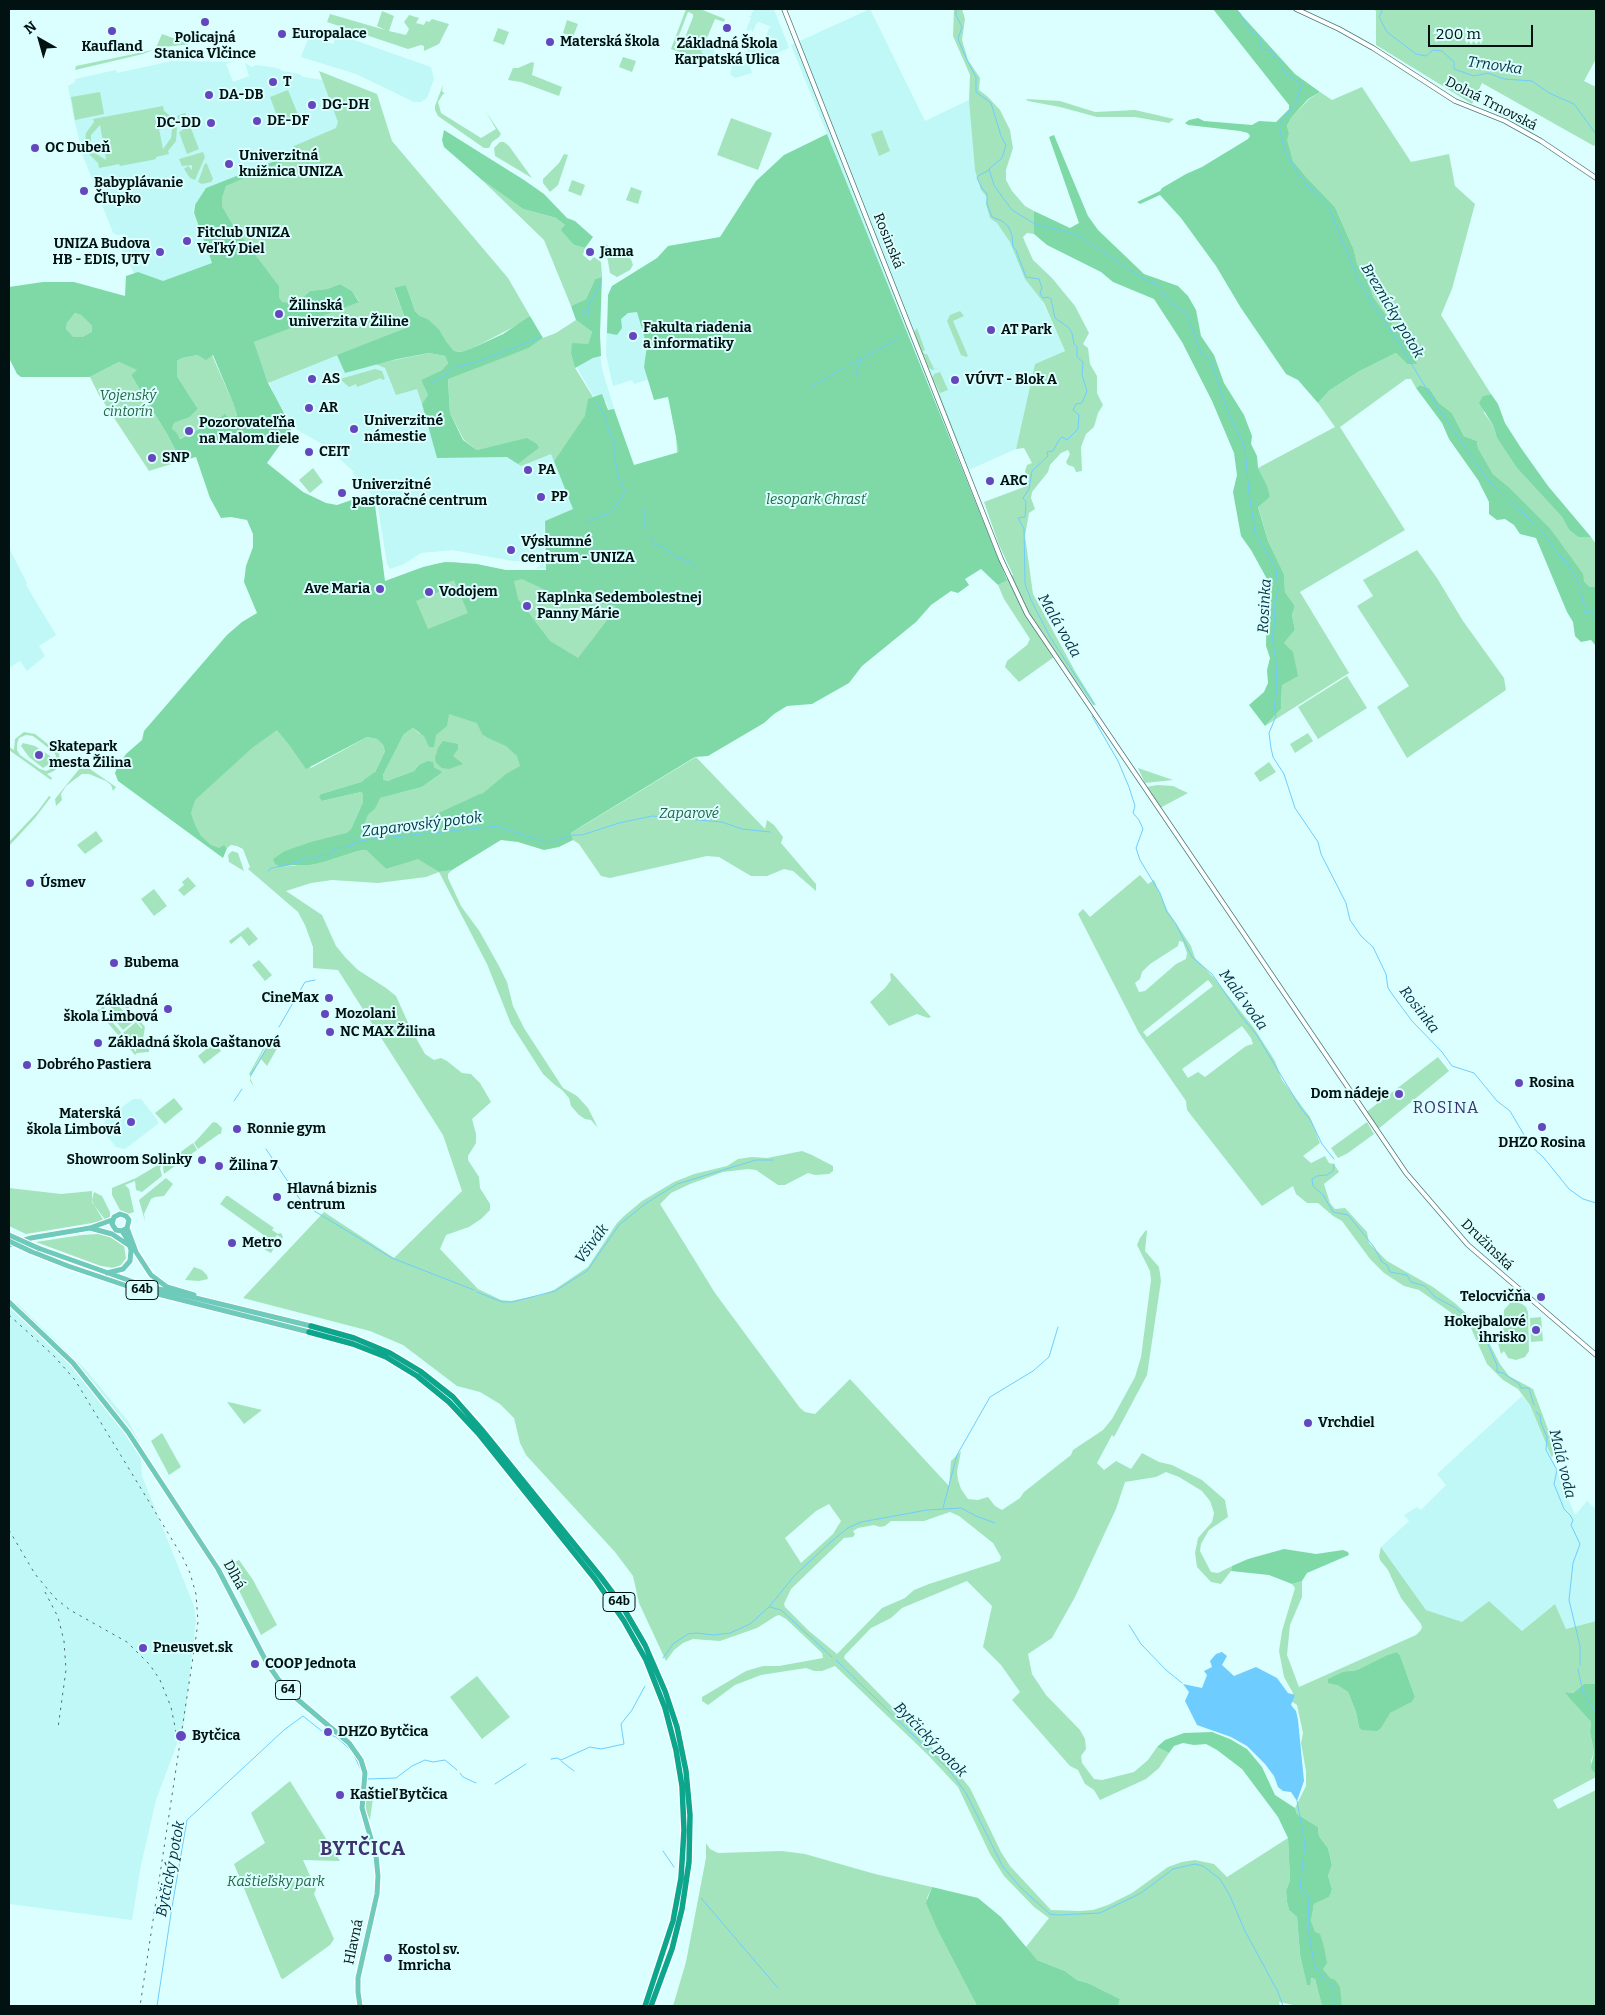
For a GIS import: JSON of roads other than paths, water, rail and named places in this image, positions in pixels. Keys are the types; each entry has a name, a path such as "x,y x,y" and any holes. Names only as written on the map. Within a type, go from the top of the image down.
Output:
{"highway":[{"name":"64b","path":"310,1329 386,1357 417,1376 449,1402 478,1433 595,1579 624,1621 643,1654 660,1693 676,1750 684,1801 681,1878 674,1921 645,2006"},
{"name":"64b","path":"310,1329 354,1338 390,1353 431,1378 453,1397 600,1576 621,1604 645,1645 666,1691 677,1727 686,1771 690,1815 689,1862 682,1909 672,1949 651,2006"}],"main road":[{"path":"90,1228 123,1214 129,1220 127,1228 142,1264 157,1280 172,1288 223,1305"},
{"path":"112,1220 114,1228"},
{"path":"90,1228 112,1234 129,1246"},
{"path":"9,1246 31,1238 90,1228 114,1228 122,1231 131,1255 127,1265 118,1272 106,1274"},
{"path":"122,1231 127,1228"},
{"name":"64b","path":"9,1235 106,1274 310,1329"},
{"name":"64b","path":"9,1241 68,1266 130,1287 310,1329"},
{"name":"Dlhá","path":"9,1302 73,1362 128,1432 218,1569 267,1663 278,1679 297,1699 339,1734 356,1752 364,1769 362,1808 376,1856 378,1883"},
{"name":"Hlavná","path":"360,2006 358,1978 378,1883"}],"street":[{"name":"Rosinská","path":"784,9 1014,590 1027,614 1054,655 1378,1134"},
{"name":"Dolná Trnovská","path":"1296,9 1339,29 1373,48 1455,101 1505,121 1541,141 1596,178"},
{"name":"Družinská","path":"1378,1134 1424,1196 1468,1245 1596,1355"}],"water":[{"path":"1222,1652 1227,1656 1222,1665 1234,1676 1256,1667 1277,1678 1288,1693 1295,1695 1291,1705 1296,1711 1298,1720 1304,1781 1297,1801 1291,1792 1283,1791 1278,1787 1274,1776 1265,1764 1247,1746 1231,1737 1197,1725 1185,1701 1189,1692 1183,1684 1202,1688 1207,1675 1204,1671 1212,1667 1210,1661 1216,1654"}],"waterway":[{"name":"Rosinka","path":"956,9 956,15 962,27 958,39 976,77 976,92 991,103 1001,136 1006,145 1002,158 989,169 994,185 1003,198 1012,210 1035,224 1081,237 1142,278 1156,284 1172,304 1187,314 1201,353 1211,360 1226,407 1245,448 1255,532 1276,569 1278,591 1274,605 1275,624 1272,636 1276,661 1277,691 1274,704 1276,716 1269,733 1273,757 1284,774 1295,808 1318,842 1321,854 1346,903 1350,920 1361,936 1373,947 1386,974 1388,988 1412,1021 1442,1052 1452,1066 1474,1073 1497,1101 1510,1111 1530,1145 1544,1158 1569,1189 1583,1199 1596,1203"},
{"name":"Breznícky potok","path":"1236,9 1250,31 1258,34 1261,49 1272,51 1275,56 1273,59 1281,60 1282,68 1286,74 1302,84 1295,105 1279,126 1285,151 1307,185 1329,208 1359,281 1375,308 1401,346 1436,405 1487,479 1540,529 1568,564 1582,589 1583,602 1586,607 1584,613 1590,610 1592,615 1596,616"},
{"name":"Trnovka","path":"1380,9 1382,12 1379,17 1387,32 1416,54 1426,56 1433,50 1442,51 1454,62 1454,69 1474,76 1488,73 1504,79 1532,81 1549,93 1574,104 1596,134"},
{"name":"Malá voda","path":"989,170 977,178 987,194 987,204 992,217 1008,226 1012,235 1013,247 1016,250 1026,277 1039,279 1042,288 1040,293 1043,298 1048,297 1051,299 1055,318 1069,328 1074,344 1077,347 1077,357 1083,362 1082,375 1087,391 1082,403 1076,404 1073,410 1079,415 1078,429 1067,440 1062,437 1053,451 1047,452 1048,456 1032,471 1029,489 1023,498 1026,502 1025,517 1018,518 1024,529 1025,584 1031,600 1050,637 1094,704"},
{"path":"589,315 589,305 601,283"},
{"path":"581,315 588,310"},
{"path":"431,383 454,368 479,361 539,338"},
{"path":"849,365 900,338"},
{"path":"858,378 856,372 861,360"},
{"path":"812,386 846,367"},
{"path":"596,402 608,421 606,425 615,442 615,461 619,479 626,493"},
{"path":"587,522 612,512 624,493"},
{"path":"639,502 645,508 645,530 651,536 654,544 665,548 678,558 689,561 696,569"},
{"name":"Malá voda","path":"1092,716 1118,761 1129,787 1135,806 1133,813 1143,829 1136,848 1140,860 1160,893 1167,912 1176,924 1192,957 1212,974 1256,1034 1302,1110 1310,1119 1322,1144 1334,1159"},
{"path":"572,835 582,835 619,823 652,816 722,822 742,829 770,832"},
{"name":"Zaparovský potok","path":"268,871 272,868 299,862 304,858 308,860 312,857 316,860 320,855 330,856 335,848 350,847 355,842 365,840 498,826 541,841 553,842 570,836"},
{"path":"279,1027 305,982 315,980"},
{"path":"251,1075 268,1046"},
{"path":"234,1101 242,1089"},
{"name":"Všivák","path":"266,1149 306,1206 392,1258 474,1290"},
{"name":"Všivák","path":"477,1292 502,1302 512,1302 555,1291 587,1271 619,1225 645,1204 677,1184 756,1160 773,1160"},
{"name":"Malá voda","path":"1334,1164 1333,1171 1327,1175 1317,1176 1312,1179 1313,1186 1323,1195 1333,1212 1348,1215 1374,1247 1390,1272 1407,1275 1411,1282 1425,1286 1435,1297 1454,1307 1481,1328 1497,1365 1497,1372 1503,1373 1519,1384 1521,1388 1529,1388 1534,1405"},
{"name":"Bytčický potok","path":"943,1508 957,1455 990,1397 1033,1371 1049,1357 1058,1327"},
{"name":"Malá voda","path":"1536,1412 1540,1415 1547,1437 1546,1450 1557,1470 1554,1484 1564,1509 1573,1520 1571,1525 1580,1544 1573,1563 1569,1600 1580,1646 1580,1665"},
{"name":"Bytčický potok","path":"663,1658 673,1644 688,1634 714,1635 730,1633 750,1624 769,1607 795,1575 833,1540 848,1528 861,1522 927,1510 961,1508 995,1523"},
{"name":"Bytčický potok","path":"770,1607 781,1610 832,1657"},
{"path":"1129,1625 1141,1644 1166,1670 1182,1683"},
{"name":"Bytčický potok","path":"836,1660 949,1770 966,1793 1003,1867 1021,1888 1050,1914 1100,1913 1141,1893 1173,1869 1195,1864 1203,1866 1220,1879 1230,1896 1245,1931 1278,1992 1283,2006"},
{"name":"Malá voda","path":"1578,1669 1583,1692 1596,1713"},
{"name":"Bytčický potok","path":"551,1759 557,1758 561,1760 590,1747 601,1749 624,1744 621,1724 632,1710 645,1686"},
{"name":"Bytčický potok","path":"157,2006 187,1820 284,1730 303,1716 323,1732 336,1737 352,1751 361,1770"},
{"name":"Bytčický potok","path":"368,1779 396,1778 412,1766 425,1760 433,1762 445,1760 457,1770"},
{"path":"561,1761 574,1771"},
{"name":"Bytčický potok","path":"495,1784 526,1764"},
{"name":"Bytčický potok","path":"460,1773 463,1777 476,1783"},
{"path":"1297,1801 1305,1843 1300,1889 1309,1896 1308,1925 1314,1965 1325,1980 1334,1988 1333,1998 1335,2006"},
{"path":"663,1851 674,1867"},
{"path":"701,1898 778,1988"},
{"path":"362,2001 363,2006"}],"railway":[{"path":"9,1315 54,1356 75,1380 182,1556 190,1573 196,1594 198,1622 140,2006"},
{"path":"9,1530 35,1574 55,1598 70,1610 127,1642 150,1665 160,1680 171,1707 177,1737"},
{"path":"45,1592 58,1617 64,1641 66,1670 58,1728"}],"place":[{"name":"Policajná Stanica Vlčince","path":"205,22"},
{"name":"Základná Škola Karpatská Ulica","path":"727,28"},
{"name":"Kaufland","path":"112,31"},
{"name":"Europalace","path":"282,34"},
{"name":"Materská škola","path":"550,42"},
{"name":"T","path":"273,82"},
{"name":"DA-DB","path":"209,95"},
{"name":"DG-DH","path":"312,105"},
{"name":"DE-DF","path":"257,121"},
{"name":"DC-DD","path":"211,123"},
{"name":"OC Dubeň","path":"35,148"},
{"name":"Univerzitná knižnica UNIZA","path":"229,164"},
{"name":"Babyplávanie Čľupko","path":"84,191"},
{"name":"Fitclub UNIZA Veľký Diel","path":"187,241"},
{"name":"UNIZA Budova HB - EDIS, UTV","path":"160,252"},
{"name":"Jama","path":"590,252"},
{"name":"Žilinská univerzita v Žiline","path":"279,314"},
{"name":"AT Park","path":"991,330"},
{"name":"Fakulta riadenia a informatiky","path":"633,336"},
{"name":"AS","path":"312,379"},
{"name":"VÚVT - Blok A","path":"955,380"},
{"name":"AR","path":"309,408"},
{"name":"Univerzitné námestie","path":"354,429"},
{"name":"Pozorovateľňa na Malom diele","path":"189,431"},
{"name":"CEIT","path":"309,452"},
{"name":"SNP","path":"152,458"},
{"name":"PA","path":"528,470"},
{"name":"ARC","path":"990,481"},
{"name":"Univerzitné pastoračné centrum","path":"342,493"},
{"name":"PP","path":"541,497"},
{"name":"Výskumné centrum - UNIZA","path":"511,550"},
{"name":"Ave Maria","path":"380,589"},
{"name":"Vodojem","path":"429,592"},
{"name":"Kaplnka Sedembolestnej Panny Márie","path":"527,606"},
{"name":"Skatepark mesta Žilina","path":"39,755"},
{"name":"Úsmev","path":"30,883"},
{"name":"Bubema","path":"114,963"},
{"name":"CineMax","path":"329,998"},
{"name":"Základná škola Limbová","path":"168,1009"},
{"name":"Mozolani","path":"325,1014"},
{"name":"NC MAX Žilina","path":"330,1032"},
{"name":"Základná škola Gaštanová","path":"98,1043"},
{"name":"Dobrého Pastiera","path":"27,1065"},
{"name":"Rosina","path":"1519,1083"},
{"name":"Dom nádeje","path":"1399,1094"},
{"name":"Materská škola Limbová","path":"131,1122"},
{"name":"DHZO Rosina","path":"1542,1127"},
{"name":"Ronnie gym","path":"237,1129"},
{"name":"Showroom Solinky","path":"202,1160"},
{"name":"Žilina 7","path":"219,1166"},
{"name":"Hlavná biznis centrum","path":"277,1197"},
{"name":"Metro","path":"232,1243"},
{"name":"Telocvičňa","path":"1541,1297"},
{"name":"Hokejbalové ihrisko","path":"1536,1330"},
{"name":"Vrchdiel","path":"1308,1423"},
{"name":"Pneusvet.sk","path":"143,1648"},
{"name":"COOP Jednota","path":"255,1664"},
{"name":"DHZO Bytčica","path":"328,1732"},
{"name":"Bytčica","path":"181,1736"},
{"name":"Kaštieľ Bytčica","path":"340,1795"},
{"name":"Kostol sv. Imricha","path":"388,1958"}],"district":[{"name":"ROSINA","path":"1446,1109"},
{"name":"BYTČICA","path":"363,1850"}],"park label":[{"name":"Vojenský cintorín","path":"128,404"},
{"name":"lesopark Chrasť","path":"816,500"},
{"name":"Zaparové","path":"689,814"},
{"name":"Kaštieľsky park","path":"276,1882"}]}
